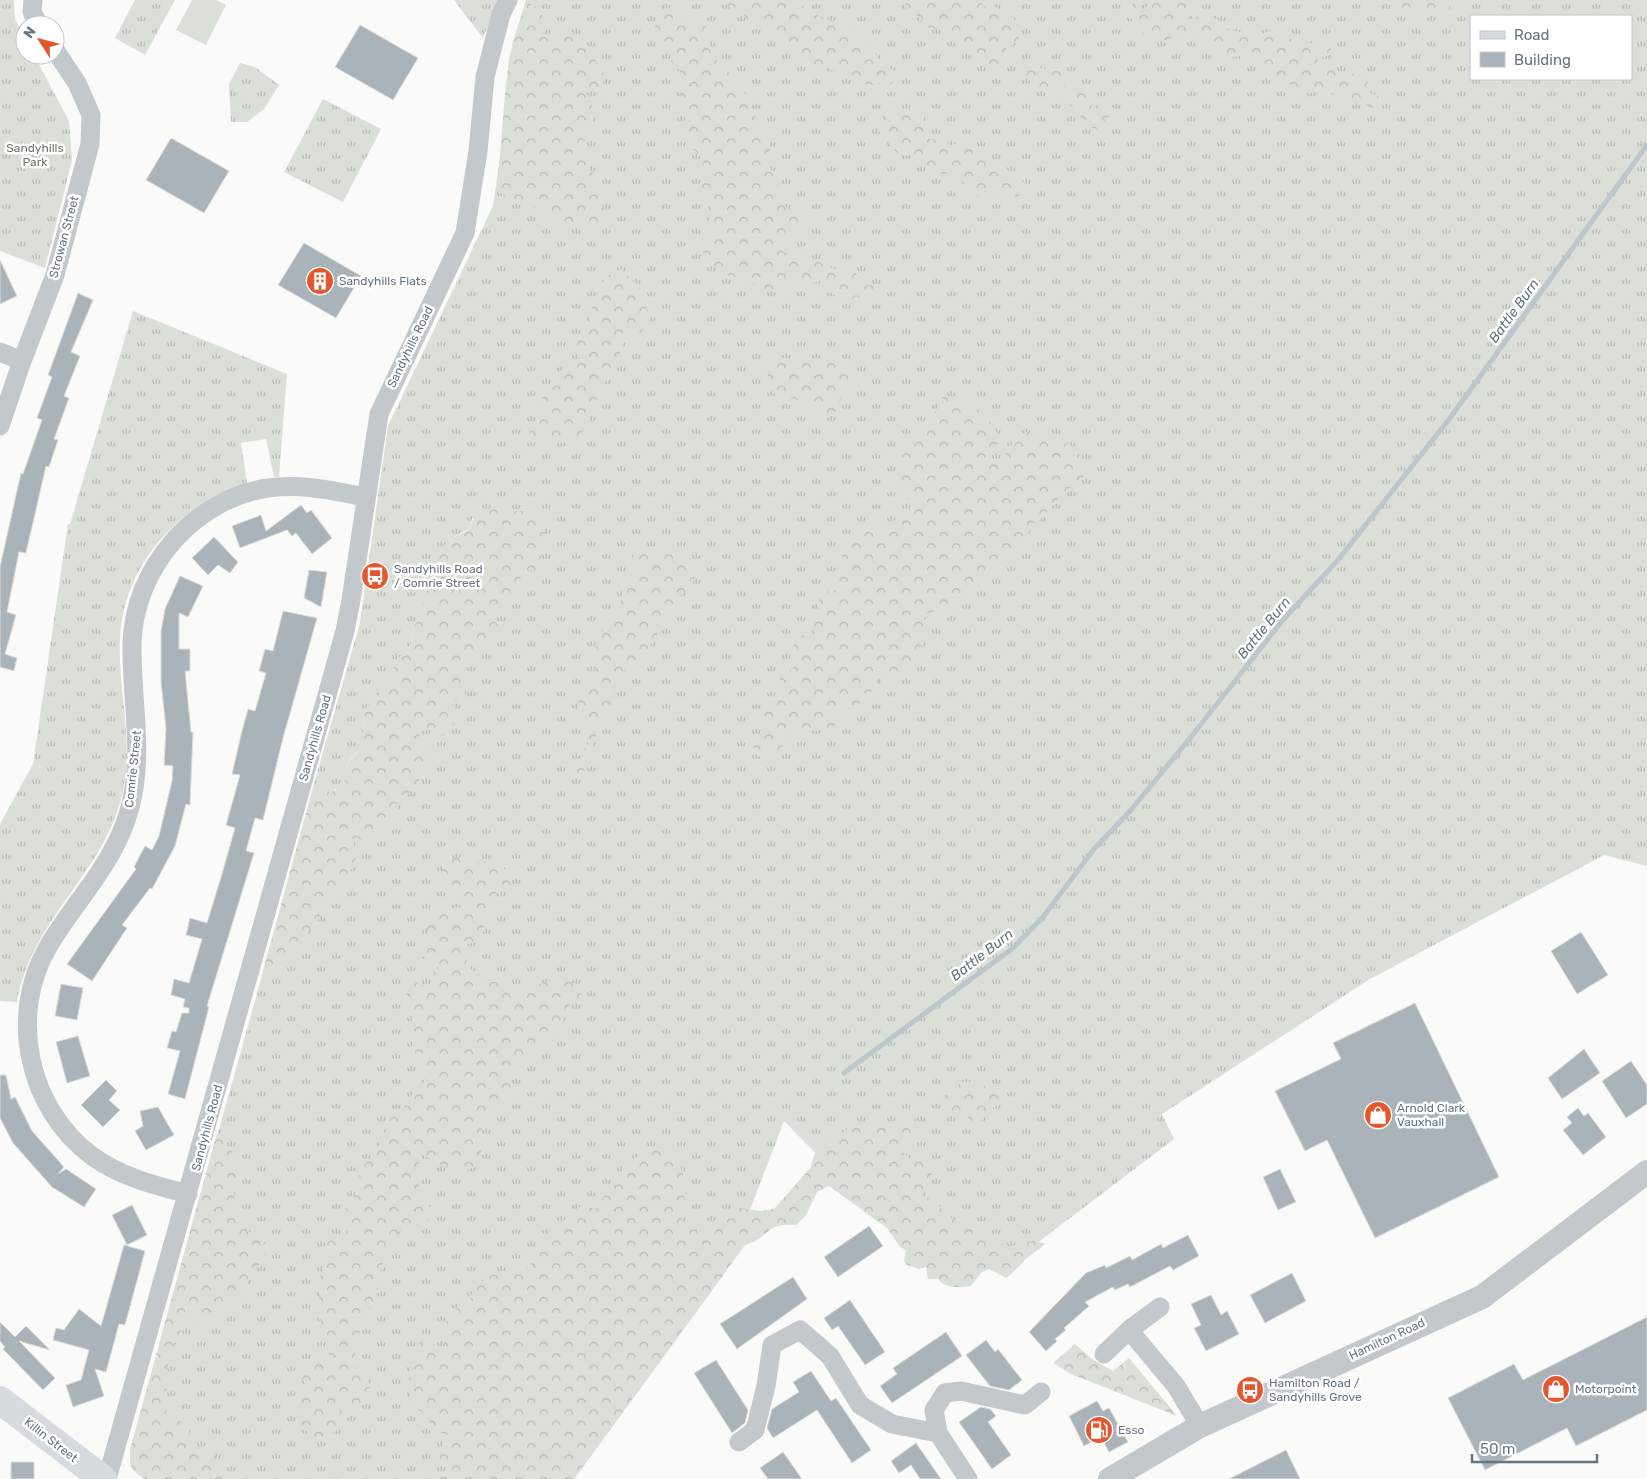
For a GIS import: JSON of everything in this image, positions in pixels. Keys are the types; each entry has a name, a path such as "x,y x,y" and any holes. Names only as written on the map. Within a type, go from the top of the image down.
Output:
{"main road":[{"name":"Killin Street","path":"0,1400 97,1477"}],"street":[{"path":"33,0 34,15"},
{"name":"Sandyhills Road","path":"97,1477 188,1194 345,631 376,430 383,402 465,233 478,151 485,77 501,14 508,0"},
{"name":"Strowan Street","path":"0,426 22,361 55,275 90,144 91,115 77,83 65,65"},
{"path":"0,352 22,361"},
{"name":"Comrie Street","path":"188,1194 143,1182 112,1168 82,1147 58,1120 41,1091 29,1050 27,1020 33,984 48,947 113,851 133,798 138,729 133,655 134,629 141,593 159,559 184,530 205,514 228,500 256,490 302,486 366,497"},
{"name":"Hamilton Road","path":"1110,1479 1200,1426 1482,1297 1647,1172"},
{"path":"1104,1354 1129,1330 1160,1308"},
{"path":"739,1442 755,1430 766,1386 772,1345 800,1330 830,1356 860,1405 892,1424 938,1434"},
{"path":"1129,1330 1176,1386 1200,1426"},
{"path":"968,1479 938,1434 934,1410 945,1393 961,1391 1025,1404 1041,1392"}],"green space":[{"name":"Sandyhills Park","path":"0,0 14,0 15,65 39,65 69,121 72,160 45,268 0,251"},
{"path":"135,0 175,0 145,55 115,38"},
{"path":"192,0 216,0 226,5 206,45 176,30"},
{"path":"454,0 499,0 483,38"},
{"path":"526,0 1647,0 1647,866 1604,855 1370,979 1162,1114 1174,1139 1012,1262 857,1195 784,1121 727,1270 574,1479 145,1479 133,1467 130,1460 130,1450 269,950 489,514 472,519 469,529 450,539 428,570 422,613 412,631 411,645 406,655 399,657 375,702 365,710 362,749 347,765 346,781 348,787 335,789 330,794 321,782 315,780 360,623 388,426 493,206 500,158 509,58"},
{"path":"722,0 797,0 806,10 829,20 837,27 841,26 850,30 866,43 869,51 875,52 880,62 896,72 897,79 888,86 880,83 872,85 830,70 826,65 820,66 811,63 784,48 771,34 749,21 741,12 728,6"},
{"path":"898,0 979,1 985,7 992,5 1010,16 1020,27 1022,33 1015,43 1006,48 1006,56 998,65 989,66 980,62 962,43 941,30 929,28 913,11 906,8 906,2"},
{"path":"1156,0 1184,2 1189,7 1190,19 1209,13 1216,16 1223,28 1248,34 1255,41 1260,36 1271,31 1281,33 1298,44 1321,42 1331,48 1324,58 1317,60 1323,66 1330,63 1337,72 1362,75 1368,81 1367,87 1372,94 1377,95 1383,101 1379,109 1376,109 1361,102 1337,96 1323,88 1309,94 1272,75 1264,65 1243,56 1227,58 1194,36 1186,37 1178,33 1172,38 1165,40 1157,40 1150,37 1137,28 1129,14 1131,5 1137,2 1144,9"},
{"path":"1386,0 1454,0 1448,9 1439,15 1429,12 1420,14 1411,7 1401,8"},
{"path":"526,2 540,9 547,29 543,34 551,39 561,33 568,37 583,39 605,76 603,83 595,91 586,84 583,84 582,88 590,99 593,111 591,124 583,135 585,137 584,143 588,150 588,167 598,180 598,188 602,196 600,201 604,209 603,216 606,219 602,229 597,234 589,232 583,226 577,226 572,222 568,225 552,219 548,215 541,215 532,205 523,204 497,191 506,82 513,41"},
{"path":"667,11 678,13 690,21 706,27 710,46 718,55 716,65 726,68 737,86 744,92 747,100 746,104 759,123 761,130 769,137 770,152 767,167 781,176 774,197 785,207 808,219 800,234 777,235 780,241 778,247 787,255 800,254 808,256 831,268 847,270 857,274 866,285 876,287 877,293 871,300 867,301 856,296 850,301 841,299 827,288 823,280 814,283 794,280 780,290 764,289 754,283 746,285 738,278 726,275 718,267 708,262 702,250 708,239 716,239 710,226 708,204 701,191 700,171 704,160 693,148 684,127 685,111 688,103 682,97 679,87 684,76 671,61 671,49 661,43 654,33 657,17"},
{"path":"1026,62 1035,64 1036,67 1062,72 1065,89 1077,90 1089,97 1092,107 1096,106 1099,102 1107,101 1116,111 1106,118 1097,129 1084,125 1080,119 1081,113 1069,105 1066,96 1062,97 1059,91 1047,94 1020,73 1017,66 1023,66"},
{"path":"240,63 255,67 279,85 264,109 247,122 231,122 229,84"},
{"path":"323,99 381,129 343,202 284,172"},
{"path":"892,109 897,110 901,115 918,112 924,117 923,128 930,135 929,139 945,141 950,145 968,144 977,155 991,159 1002,169 1007,169 1013,176 1023,181 1027,189 1017,197 1000,197 995,193 985,197 977,195 963,181 947,173 944,175 934,171 928,165 919,163 910,155 905,156 897,153 878,130 882,118"},
{"path":"621,269 650,298 646,308 652,316 640,334 623,343 617,371 602,385 591,408 590,418 576,442 566,441 554,444 545,438 533,443 527,439 531,428 539,423 535,414 541,400 546,394 553,391 552,388 558,382 558,373 569,366 582,362 573,349 590,324 590,314 597,291 607,276"},
{"path":"133,311 287,374 279,477 274,477 266,439 241,443 247,483 222,492 199,505 178,521 144,561 132,585 124,610 120,637 121,680 127,745 124,788 118,809 107,835 94,858 35,949 24,974 17,1002 0,1001 0,824 33,764 68,524 70,524"},
{"path":"774,356 804,362 815,358 845,360 854,369 852,386 848,393 841,398 836,411 831,413 818,412 801,401 772,392 765,364"},
{"path":"943,397 952,398 971,405 987,417 993,425 999,443 991,451 988,462 1005,457 1007,448 1014,443 1019,435 1027,432 1045,439 1069,444 1081,456 1087,470 1081,481 1067,489 1039,521 1035,522 1015,553 985,575 975,579 975,585 959,609 954,611 938,610 921,616 927,622 922,648 899,677 891,680 887,676 882,676 865,699 854,707 840,709 838,721 833,728 814,731 806,728 793,733 781,748 763,757 757,756 753,747 760,736 764,713 777,696 780,677 797,665 791,657 795,639 803,635 809,637 817,635 810,624 811,616 819,608 818,604 822,594 837,590 843,559 853,535 862,529 880,527 911,511 913,502 899,493 894,481 905,453 921,438"},
{"path":"495,506 512,511 526,511 538,519 547,535 541,554 542,563 536,571 524,570 520,579 523,584 522,591 515,596 513,602 506,608 492,605 490,615 499,626 498,634 491,640 481,639 461,678 467,694 460,700 451,702 455,709 456,722 444,735 436,736 430,729 420,732 418,744 429,751 431,755 418,782 397,804 399,813 390,824 379,830 376,840 366,846 359,839 352,839 357,856 345,884 323,908 317,922 308,930 305,940 298,951 283,964 281,969 269,976 263,971 315,780 321,782 330,793 342,786 347,787 345,775 347,765 362,749 365,710 375,702 399,657 406,655 411,645 412,631 422,613 423,591 434,557 450,539 469,530 476,517"},
{"path":"640,548 656,553 667,549 691,558 697,567 695,577 692,585 677,598 680,607 673,616 664,618 650,646 636,662 609,678 616,696 614,705 611,714 599,728 584,772 581,777 577,777 576,771 583,760 583,751 589,743 589,732 586,722 578,711 578,704 586,683 595,675 594,659 597,645 609,618 617,616 626,578 637,569 632,560"},
{"path":"466,857 474,862 497,861 505,870 510,871 513,878 510,886 499,893 493,910 483,916 484,926 480,938 467,944 470,953 466,962 472,970 486,979 529,993 534,988 548,981 563,980 576,985 582,990 581,997 574,1004 571,1001 560,1028 548,1045 542,1048 532,1048 521,1064 501,1077 511,1084 515,1097 501,1101 490,1098 490,1110 474,1116 480,1121 482,1128 478,1136 483,1146 478,1160 472,1168 456,1171 418,1152 420,1178 415,1192 423,1196 433,1212 425,1223 413,1225 404,1223 396,1238 388,1246 379,1278 377,1295 363,1318 352,1367 367,1379 370,1387 369,1392 364,1401 358,1406 342,1405 341,1425 330,1437 312,1437 296,1420 302,1399 312,1393 302,1378 312,1366 330,1358 317,1304 320,1293 318,1282 329,1255 327,1244 329,1240 347,1231 345,1209 353,1203 361,1170 377,1154 385,1127 390,1119 403,1110 406,1101 430,1075 418,1065 412,1033 412,999 403,990 403,986 407,982 416,982 432,990 432,977 434,972 440,967 422,956 419,949 428,931 424,922 425,914 441,905 451,908 461,907 463,898 446,880 442,870 445,860"},
{"path":"963,1082 972,1082 978,1088 986,1085 1003,1089 1005,1095 1001,1102 990,1109 983,1119 977,1123 964,1115 941,1108 943,1099 951,1089"},
{"path":"907,1116 915,1118 922,1125 914,1137 907,1137 899,1150 906,1154 908,1158 919,1158 930,1168 932,1177 923,1186 922,1198 931,1198 951,1218 1010,1247 1035,1240 1045,1244 1009,1276 1006,1278 989,1269 982,1272 971,1286 963,1287 948,1286 938,1279 928,1279 926,1267 919,1269 907,1265 904,1261 906,1250 900,1247 887,1228 829,1186 817,1192 806,1215 796,1225 778,1226 745,1245 574,1479 434,1479 446,1475 461,1474 443,1465 439,1458 449,1435 433,1430 426,1414 411,1406 409,1391 410,1374 412,1357 418,1343 427,1340 445,1349 444,1324 462,1303 476,1314 470,1296 476,1288 492,1275 502,1271 530,1267 546,1232 555,1228 584,1203 595,1210 620,1173 635,1158 645,1152 658,1148 667,1149 675,1157 685,1182 683,1228 706,1231 714,1236 720,1218 732,1207 761,1211 774,1209 811,1167 819,1148 826,1143 837,1141 850,1127 859,1124 878,1127 882,1122 899,1121"},
{"path":"217,1133 237,1158 238,1168 234,1183 235,1214 240,1225 266,1245 266,1253 237,1300 220,1311 212,1321 202,1322 196,1320 187,1310 185,1312 181,1333 168,1352 170,1358 163,1383 167,1391 166,1410 189,1429 190,1446 204,1448 214,1454 219,1463 220,1476 224,1479 145,1479 132,1469 130,1450"},
{"path":"1075,1344 1092,1359 1113,1371 1129,1358 1177,1416 1071,1374 1053,1363"}],"building":[{"path":"360,25 418,58 393,100 335,67"},
{"path":"171,138 229,171 204,213 146,180"},
{"name":"Sandyhills Flats","path":"304,243 361,276 336,318 278,285"},
{"path":"0,260 17,296 0,304"},
{"path":"78,293 93,300 71,352 80,356 64,396 69,398 54,439 58,440 49,467 46,466 26,553 19,552 7,612 16,615 5,654 17,658 14,671 0,667 0,567 21,473 23,474 42,420 37,418 52,377 48,375"},
{"path":"301,505 307,513 311,510 332,538 312,554 296,533 292,536 287,530 240,548 232,526 261,515 266,531"},
{"path":"214,537 238,562 230,573 218,565 208,575 192,558"},
{"path":"309,570 327,572 321,607 304,598"},
{"path":"180,576 203,586 188,617 179,613 179,649 190,649 190,671 185,671 191,732 193,732 190,805 186,804 175,846 152,889 150,888 122,925 127,928 92,981 67,964 136,869 134,867 145,846 152,850 159,836 172,781 173,766 164,765 166,728 161,682 161,631 165,609"},
{"path":"283,611 317,618 283,738 263,820 255,818 246,851 254,853 207,1006 209,1007 185,1099 168,1094 180,1051 167,1048 172,1031 176,1032 182,1013 189,1013 189,1008 183,1007 185,999 171,995 174,979 189,983 202,939 186,935 190,918 207,923 222,874 235,828 226,825 240,775 232,774 241,735 248,709 255,711 266,673 259,671 265,649 273,651"},
{"path":"1581,932 1608,975 1577,994 1551,951"},
{"path":"61,984 83,988 77,1020 55,1016"},
{"name":"Arnold Clark Vauxhall","path":"1415,1003 1499,1177 1375,1238 1327,1140 1305,1151 1275,1091 1341,1059 1333,1043"},
{"path":"78,1036 90,1076 67,1083 56,1042"},
{"path":"1584,1049 1600,1073 1562,1099 1548,1078"},
{"path":"1631,1061 1647,1085 1647,1104 1626,1118 1602,1081"},
{"path":"0,1075 6,1075 11,1099 15,1097 32,1131 64,1167 58,1174 66,1169 96,1189 84,1207 52,1187 13,1143 0,1118"},
{"path":"106,1080 117,1091 109,1100 120,1110 103,1127 81,1105"},
{"path":"158,1107 174,1135 146,1150 135,1131 143,1126 140,1111"},
{"path":"1578,1108 1584,1116 1588,1113 1606,1137 1583,1155 1563,1130 1572,1123 1567,1117"},
{"path":"1280,1169 1296,1202 1278,1210 1263,1177"},
{"path":"132,1205 147,1235 127,1245 112,1215"},
{"path":"869,1226 883,1246 838,1277 824,1257"},
{"path":"1188,1235 1199,1256 1173,1270 1170,1266 1130,1287 1128,1284 1115,1290 1113,1287 1085,1302 1089,1306 1064,1328 1066,1330 1055,1339 1057,1341 1046,1351 1029,1332 1086,1273 1105,1265 1106,1268 1130,1256 1132,1260 1161,1244 1163,1248"},
{"path":"124,1245 145,1251 125,1325 119,1324 106,1372 95,1369 104,1396 73,1407 66,1385 81,1380 89,1350 53,1340 56,1328 64,1330 79,1309 101,1326"},
{"path":"1292,1273 1306,1301 1265,1323 1250,1295"},
{"path":"793,1277 807,1299 737,1349 720,1324"},
{"path":"1211,1295 1221,1315 1227,1311 1239,1334 1206,1351 1194,1328 1201,1325 1191,1304"},
{"path":"850,1300 885,1352 865,1365 838,1326 832,1330 824,1318"},
{"name":"Motorpoint","path":"1647,1317 1647,1410 1576,1446 1567,1428 1485,1470 1448,1398 1514,1364 1523,1380"},
{"path":"0,1322 15,1337 26,1326 50,1350 19,1341 55,1378 43,1390 3,1349 5,1347 0,1341"},
{"path":"946,1332 962,1356 892,1403 880,1386 897,1374 893,1368"},
{"path":"986,1340 995,1352 998,1349 1022,1380 1009,1390 990,1386 966,1355"},
{"path":"716,1360 748,1410 745,1423 732,1433 694,1373"},
{"path":"811,1371 831,1401 836,1398 871,1450 852,1463 817,1410 773,1438 767,1428 772,1409 799,1392 793,1382"},
{"name":"Esso","path":"1097,1401 1103,1411 1109,1408 1128,1442 1109,1452 1101,1437 1084,1446 1069,1416"},
{"path":"981,1407 990,1409 996,1416 988,1422 1011,1455 992,1469 959,1422"},
{"path":"916,1443 941,1479 920,1479 911,1465 899,1473 891,1461"},
{"path":"1286,1450 1300,1479 1229,1479"},
{"path":"783,1452 802,1479 768,1479 760,1468"},
{"path":"11,1462 34,1462 34,1479 11,1479"}],"waterway":[{"name":"Battle Burn","path":"844,1073 1013,948 1043,917 1094,849 1131,810 1282,621 1338,560 1450,418 1647,145"}],"place":[{"name":"Sandyhills Flats","path":"320,281"},
{"name":"Sandyhills Road / Comrie Street","path":"375,576"},
{"name":"Arnold Clark Vauxhall","path":"1378,1115"},
{"name":"Motorpoint","path":"1556,1389"},
{"name":"Hamilton Road / Sandyhills Grove","path":"1250,1390"},
{"name":"Esso","path":"1099,1430"}]}
